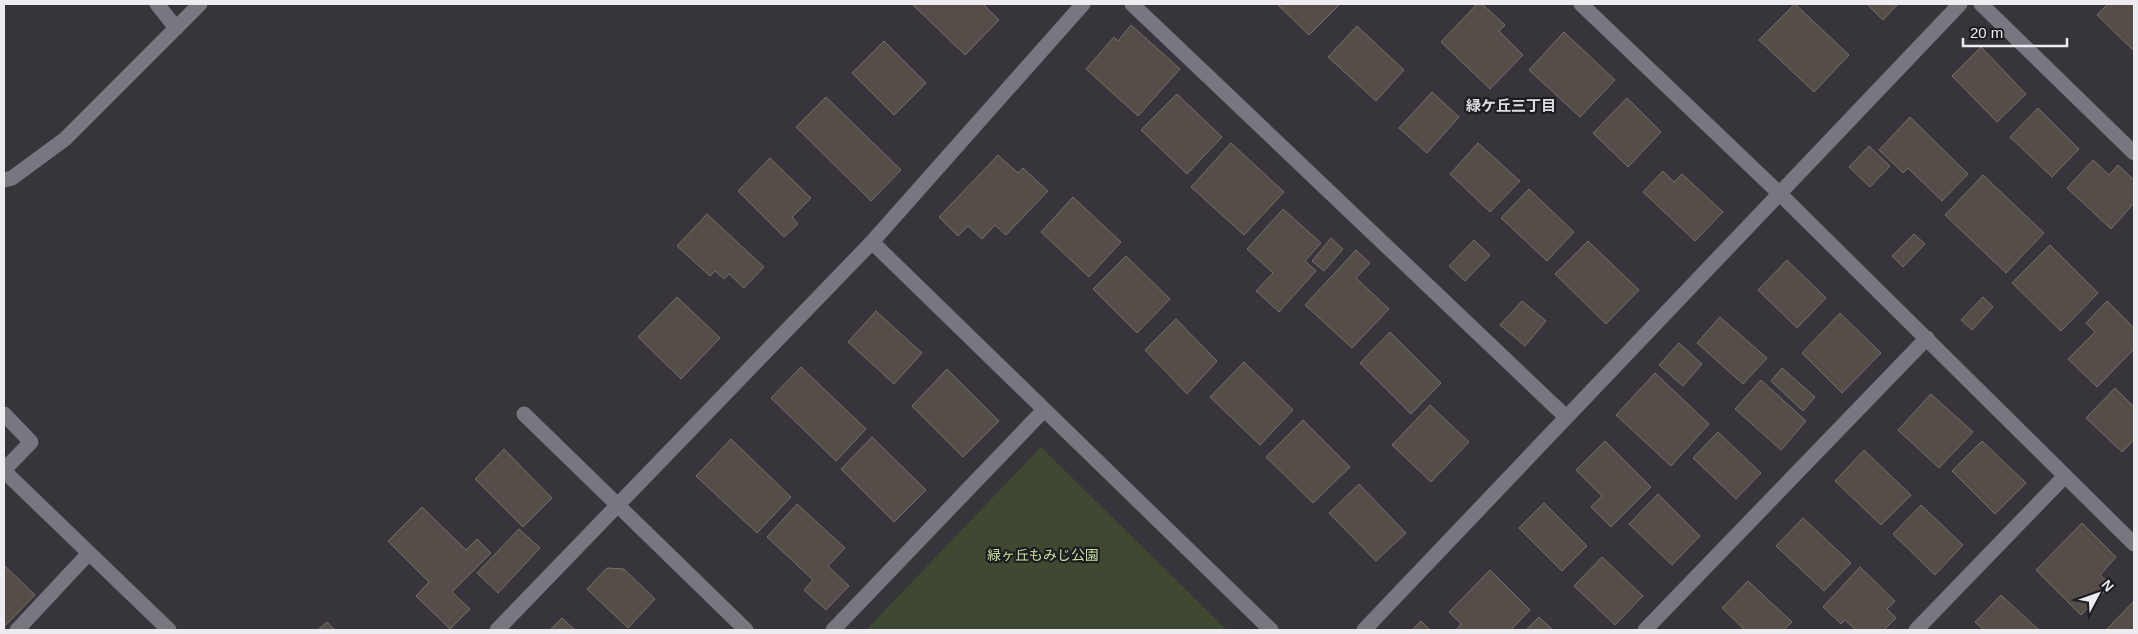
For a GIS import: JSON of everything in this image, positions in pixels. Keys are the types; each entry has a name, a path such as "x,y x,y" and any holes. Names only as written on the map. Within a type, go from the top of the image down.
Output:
{"street":[{"path":"157,4 176,28"},
{"path":"4,180 12,178 65,139 200,4"},
{"path":"497,630 872,242 1083,4"},
{"path":"1132,4 1566,417"},
{"path":"1581,4 1780,194 2134,544"},
{"path":"1364,630 1960,4"},
{"path":"1980,4 2134,153"},
{"path":"872,242 1043,411 1271,630"},
{"path":"1645,630 1927,338"},
{"path":"833,630 1043,411"},
{"path":"4,414 31,442 4,470 169,630"},
{"path":"524,414 746,630"},
{"path":"1916,630 2065,476"},
{"path":"17,630 89,553"}],"green space":[{"name":"緑ヶ丘もみじ公園","path":"1041,447 1227,630 866,630"}],"building":[{"path":"912,4 983,4 999,20 965,55"},
{"path":"1277,4 1340,4 1309,35"},
{"path":"1477,4 1482,4 1505,25 1499,31 1523,55 1490,89 1441,42"},
{"path":"1795,4 1849,55 1814,92 1759,40"},
{"path":"1867,4 1898,4 1883,20"},
{"path":"2108,4 2134,4 2134,51 2097,15"},
{"path":"1131,25 1180,69 1138,116 1086,69 1114,37 1118,41"},
{"path":"1357,26 1404,70 1376,101 1328,57"},
{"path":"1564,32 1615,80 1580,117 1529,70"},
{"path":"884,41 926,83 894,115 852,73"},
{"path":"1981,47 2026,94 1997,122 1952,76"},
{"path":"1432,92 1459,117 1427,153 1399,128"},
{"path":"1177,94 1222,137 1187,174 1141,130"},
{"path":"826,97 901,170 871,201 796,127"},
{"path":"1627,98 1661,132 1628,167 1593,133"},
{"path":"2038,108 2079,149 2052,177 2010,137"},
{"path":"1910,117 1968,174 1942,201 1908,168 1903,173 1879,150"},
{"path":"1231,143 1284,192 1244,235 1191,187"},
{"path":"1478,143 1520,181 1490,212 1450,174"},
{"path":"1869,146 1890,166 1870,187 1849,167"},
{"path":"998,155 1018,173 1023,168 1048,191 1006,235 995,225 982,239 968,226 958,236 939,217"},
{"path":"770,158 811,198 792,217 798,224 784,237 738,191"},
{"path":"2093,160 2109,175 2118,165 2134,180 2134,203 2111,229 2067,188"},
{"path":"1663,171 1674,182 1682,174 1723,212 1695,241 1643,192"},
{"path":"1983,175 2044,233 2006,273 1945,215"},
{"path":"1529,189 1574,232 1547,261 1501,218"},
{"path":"1073,197 1121,242 1089,277 1041,232"},
{"path":"1283,209 1321,243 1305,261 1316,271 1279,312 1256,291 1273,273 1247,249"},
{"path":"707,214 764,267 744,288 729,274 724,279 715,271 710,276 677,246"},
{"path":"1914,234 1925,244 1903,267 1892,256"},
{"path":"1331,238 1343,249 1324,271 1312,261"},
{"path":"1474,240 1490,255 1465,281 1449,266"},
{"path":"1588,241 1639,290 1606,324 1555,274"},
{"path":"2050,245 2098,293 2061,331 2012,283"},
{"path":"1356,250 1370,263 1356,278 1389,309 1352,348 1305,305"},
{"path":"1126,256 1170,299 1137,333 1093,289"},
{"path":"1787,260 1826,298 1797,328 1758,290"},
{"path":"677,297 720,338 681,379 638,337"},
{"path":"1983,297 1993,307 1972,330 1961,320"},
{"path":"1522,301 1546,321 1525,346 1500,325"},
{"path":"2107,301 2134,328 2134,349 2097,387 2068,359 2095,332 2086,323"},
{"path":"876,311 922,353 894,384 848,342"},
{"path":"1840,313 1881,353 1842,393 1802,353"},
{"path":"1720,317 1767,358 1743,384 1697,343"},
{"path":"1176,319 1217,361 1187,394 1145,350"},
{"path":"1390,332 1441,383 1411,414 1360,363"},
{"path":"1679,343 1702,364 1683,386 1659,365"},
{"path":"1244,362 1293,410 1260,445 1210,397"},
{"path":"801,367 866,429 836,461 771,398"},
{"path":"1782,368 1815,397 1803,411 1771,381"},
{"path":"947,369 999,421 963,457 912,406"},
{"path":"1655,373 1709,424 1671,466 1616,415"},
{"path":"1761,380 1806,421 1781,450 1735,409"},
{"path":"2115,388 2134,407 2134,440 2122,452 2086,418"},
{"path":"1931,394 1973,432 1939,468 1898,430"},
{"path":"1430,405 1469,442 1431,482 1392,445"},
{"path":"1303,420 1350,467 1313,503 1266,457"},
{"path":"1718,432 1761,473 1736,499 1693,458"},
{"path":"872,437 926,490 894,522 841,469"},
{"path":"731,439 791,497 757,533 696,476"},
{"path":"1605,441 1651,487 1611,527 1591,507 1602,496 1576,470"},
{"path":"1982,441 2026,483 1995,514 1952,471"},
{"path":"504,449 552,498 523,527 475,479"},
{"path":"1864,450 1911,495 1881,525 1835,481"},
{"path":"1359,484 1406,533 1376,561 1329,513"},
{"path":"1658,494 1700,536 1672,565 1629,524"},
{"path":"1544,503 1587,546 1562,571 1519,528"},
{"path":"797,504 845,548 828,566 849,586 826,610 804,590 813,580 767,537"},
{"path":"1921,505 1963,545 1935,575 1893,534"},
{"path":"422,507 466,550 477,539 491,553 452,592 470,609 450,629 416,596 429,582 388,541"},
{"path":"1803,518 1851,563 1824,591 1776,546"},
{"path":"2082,523 2116,557 2100,575 2111,585 2081,615 2036,570"},
{"path":"519,529 540,548 498,593 477,573"},
{"path":"1602,557 1643,596 1615,625 1574,586"},
{"path":"4,565 35,595 4,627"},
{"path":"1860,567 1895,601 1887,609 1896,618 1884,630 1856,630 1845,620 1841,624 1823,607"},
{"path":"607,568 624,569 655,599 628,628 587,589"},
{"path":"1490,570 1530,610 1511,630 1456,630 1461,624 1449,612"},
{"path":"1748,581 1792,622 1784,630 1745,630 1722,608"},
{"path":"2001,595 2039,630 1984,630 1975,622"},
{"path":"2134,601 2134,630 2106,630"},
{"path":"1539,617 1553,630 1526,630"},
{"path":"562,618 575,630 550,630"},
{"path":"1421,621 1430,630 1412,630"},
{"path":"327,622 335,630 318,630"}],"district":[{"name":"緑ケ丘三丁目","path":"1511,105"}]}
